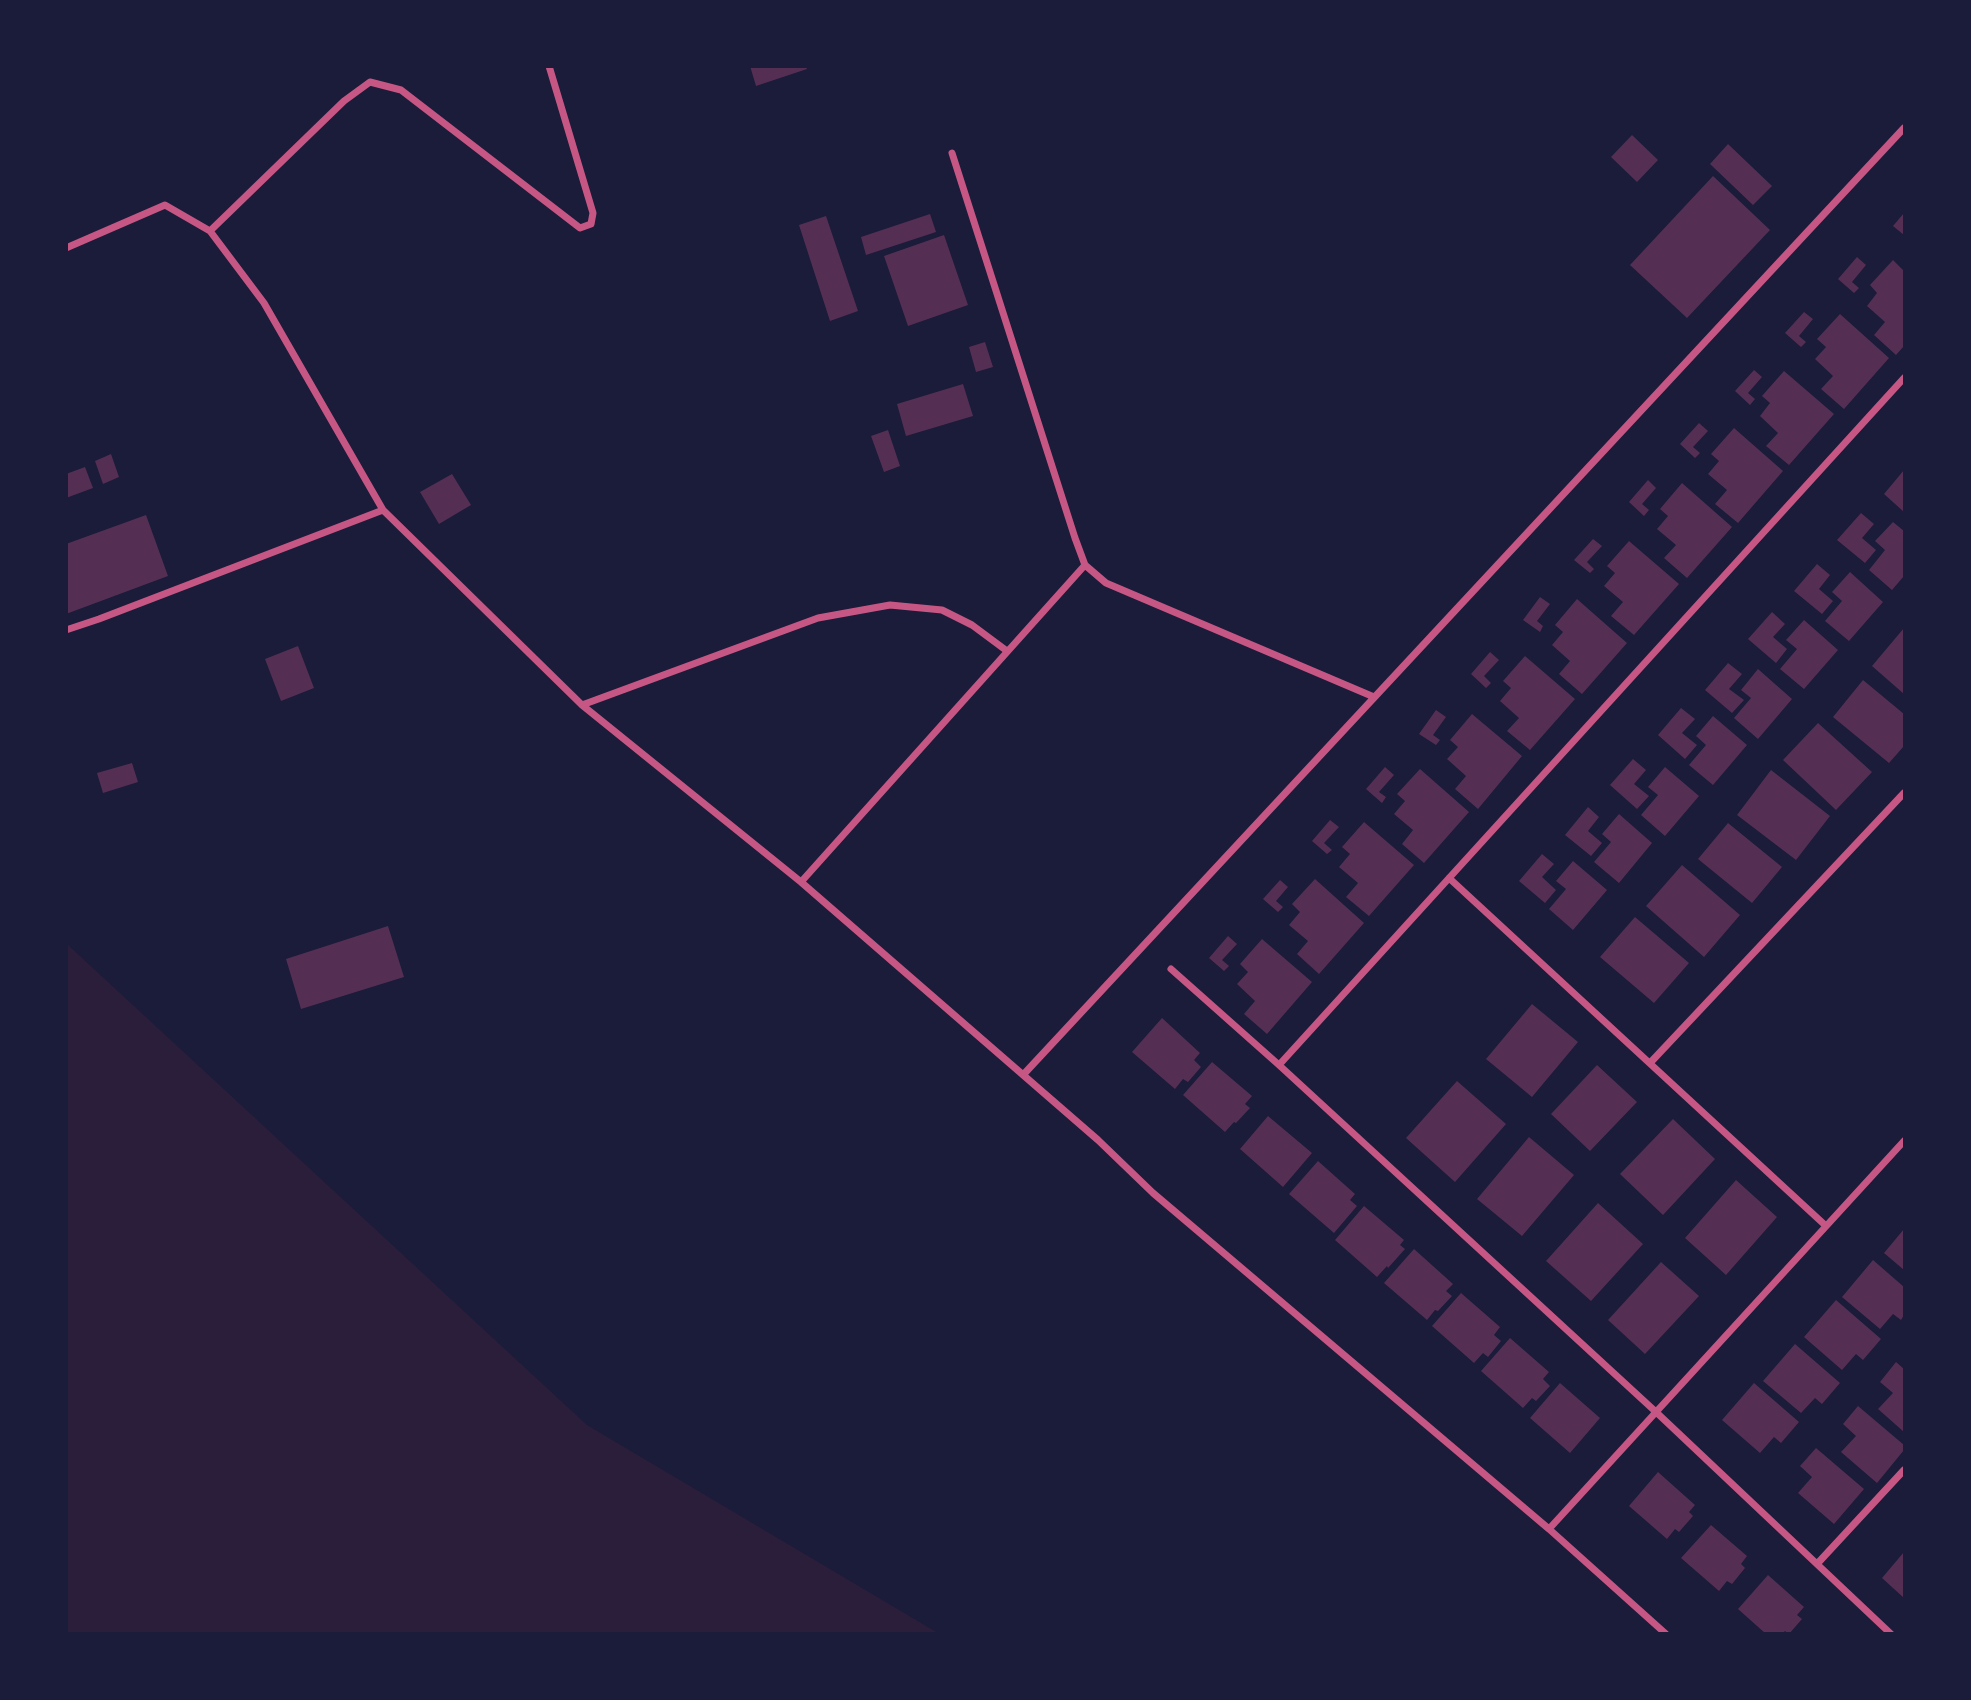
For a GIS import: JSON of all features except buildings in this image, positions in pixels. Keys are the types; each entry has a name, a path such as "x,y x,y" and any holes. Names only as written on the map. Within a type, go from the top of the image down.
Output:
{"street":[{"path":"211,231 344,101 370,82 401,89 580,228 591,224 593,213 549,66"},
{"path":"1023,1075 1905,128"},
{"path":"952,153 1085,565 1107,583 1374,697"},
{"path":"66,248 165,205 211,231 264,303 383,510 582,705 801,882 1098,1140 1153,1193 1549,1529 1666,1633"},
{"path":"1279,1065 1905,378"},
{"path":"66,630 383,510"},
{"path":"801,882 1085,565"},
{"path":"582,705 818,618 890,605 942,610 972,625 1007,651"},
{"path":"1650,1063 1905,793"},
{"path":"1449,878 1826,1226"},
{"path":"1171,969 1656,1412 1891,1633"},
{"path":"1549,1529 1905,1140"},
{"path":"1817,1564 1905,1470"}],"shaded area":[{"path":"67,944 587,1425 938,1633 67,1633"}]}
